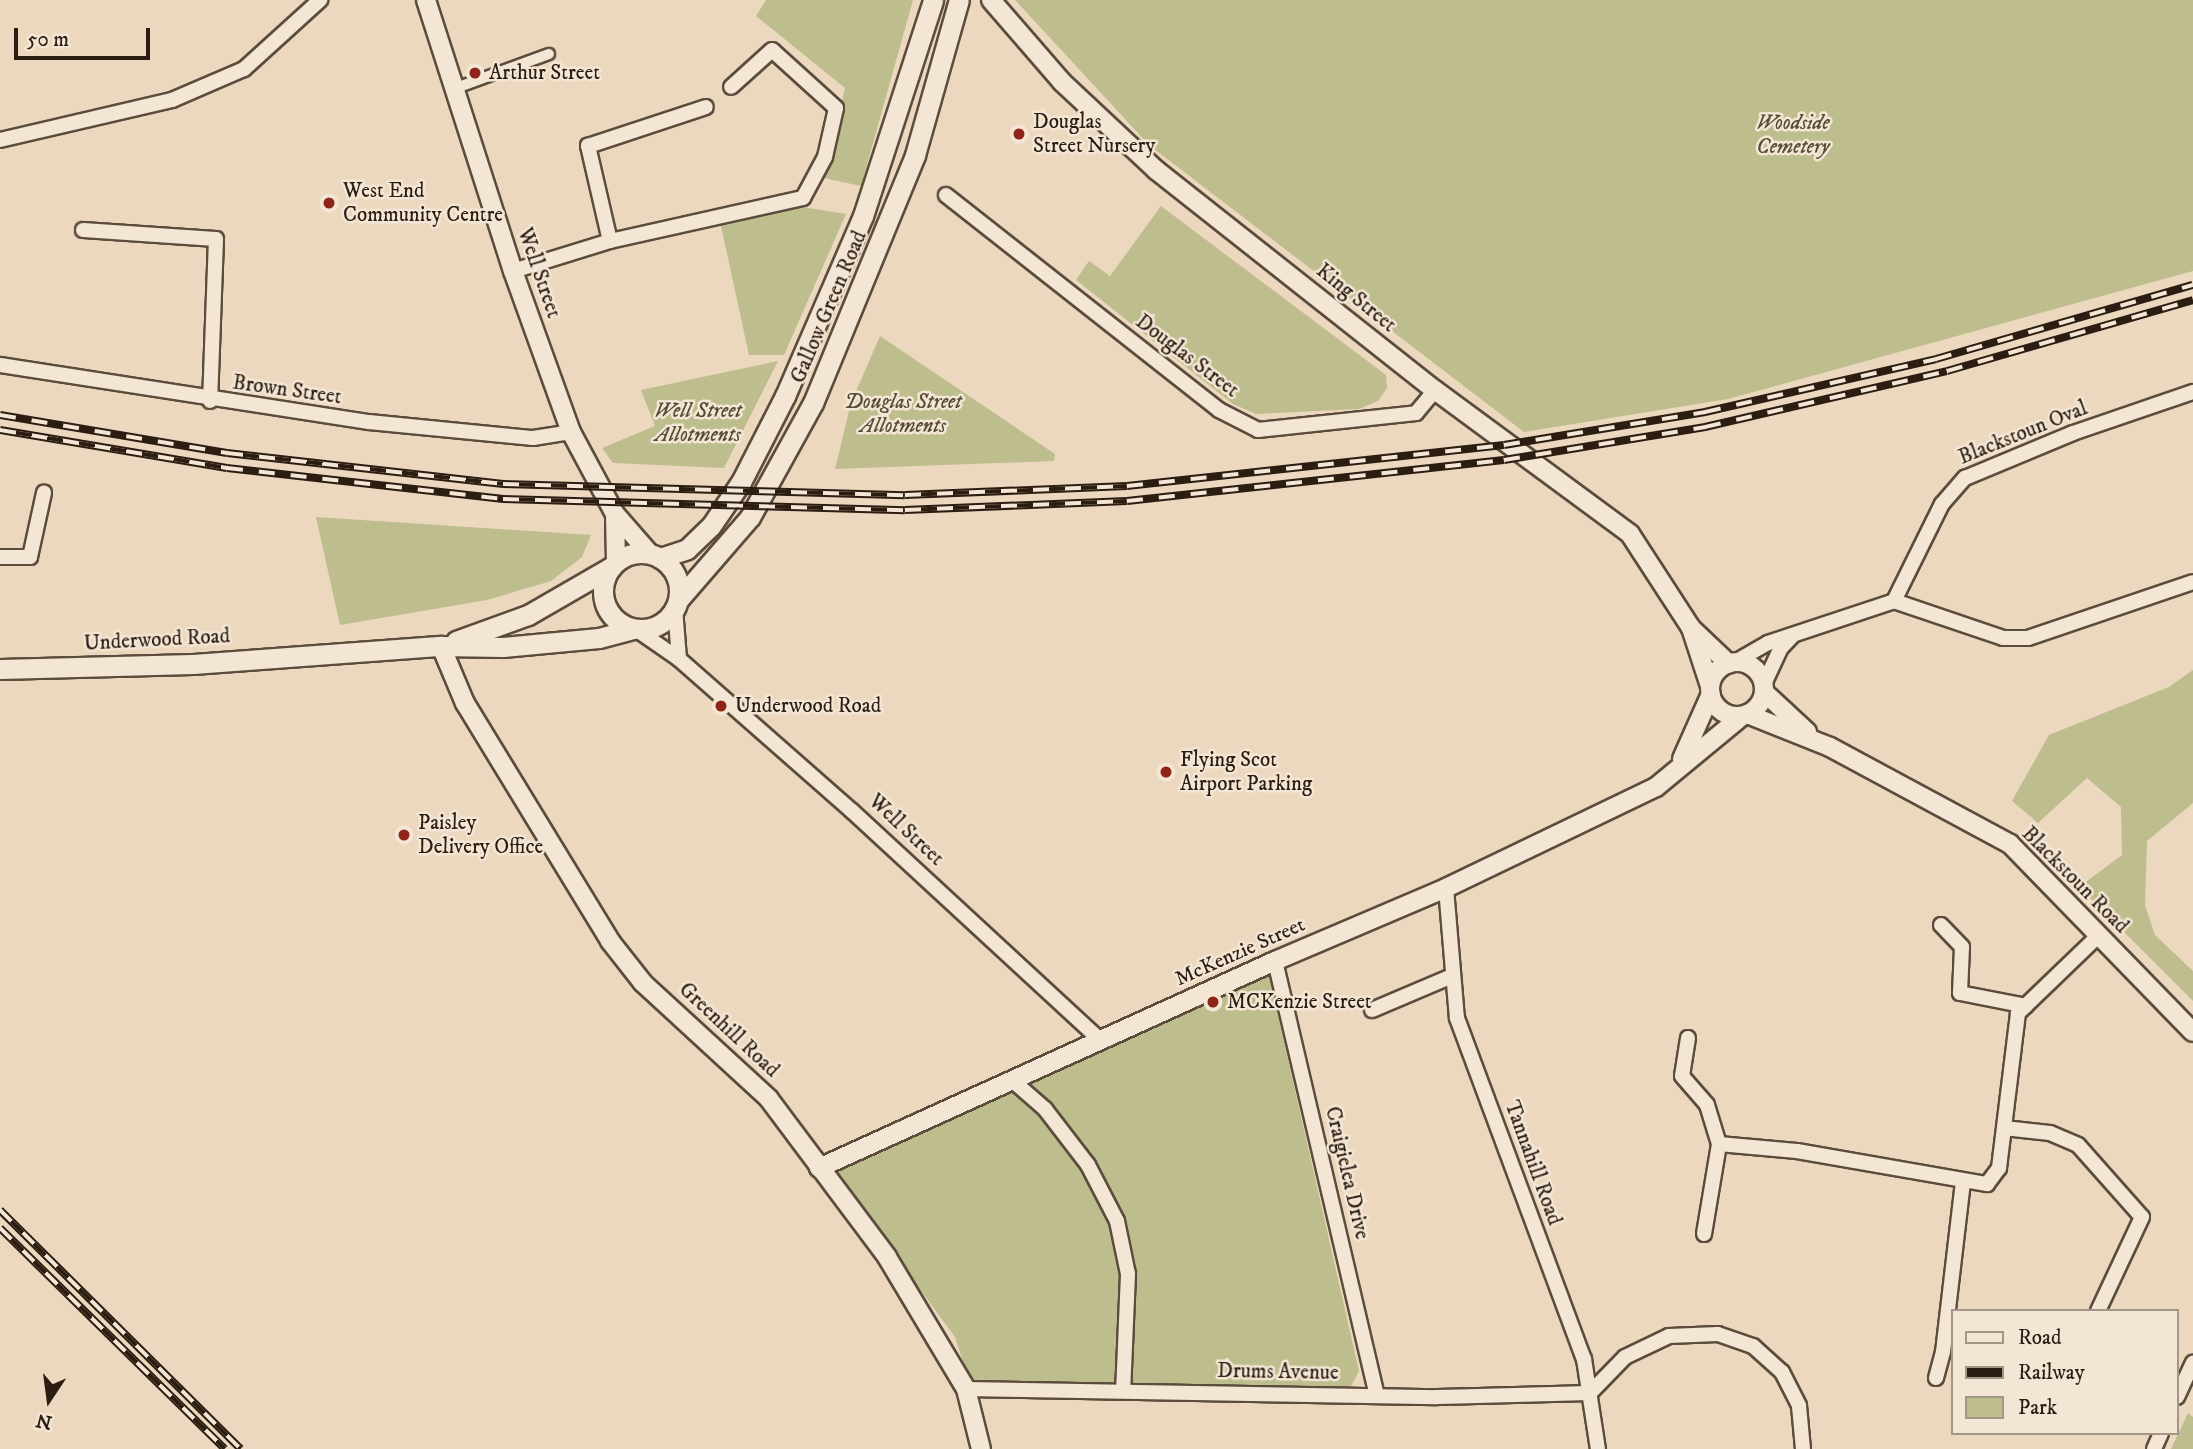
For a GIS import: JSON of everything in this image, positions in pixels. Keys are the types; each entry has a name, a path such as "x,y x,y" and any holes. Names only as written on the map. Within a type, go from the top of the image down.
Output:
{"main road":[{"name":"Gallow Green Road","path":"655,556 687,549 711,526 741,482 785,396 863,216 933,0"},
{"name":"Gallow Green Road","path":"677,604 750,517 813,403 915,155 959,0"},
{"path":"630,555 655,556 676,575 677,604 662,623 635,629 619,623 603,597 614,564 630,555"},
{"name":"Underwood Road","path":"441,646 528,615 614,564"},
{"name":"Underwood Road","path":"0,669 193,664 441,646 552,644 635,629"}],"street":[{"path":"0,140 172,100 244,69 320,0"},
{"name":"Well Street","path":"426,0 513,271 571,432 615,514 655,556"},
{"name":"King Street","path":"991,0 1033,51 1114,135 1435,390 1630,534 1691,628 1711,690"},
{"path":"513,271 610,240 803,198 825,157 836,108 772,50 731,87"},
{"path":"456,88 549,54"},
{"path":"610,240 589,146 706,107"},
{"name":"Douglas Street","path":"946,195 1219,410 1258,430 1416,413 1435,390"},
{"path":"83,230 216,239 210,401"},
{"name":"Brown Street","path":"0,365 210,401 533,438 571,432"},
{"name":"Blackstoun Oval","path":"1894,601 1942,504 1965,478 2073,433 2193,392"},
{"path":"0,557 30,557 44,493"},
{"name":"Well Street","path":"614,564 615,514"},
{"path":"1794,634 1780,649 1757,707 1745,715 1719,709 1711,690 1716,672 1794,634 1894,601 2003,638 2028,638 2193,582"},
{"path":"677,604 679,659"},
{"name":"King Street","path":"1691,628 1732,663"},
{"name":"Well Street","path":"635,629 679,659 1099,1040"},
{"name":"Greenhill Road","path":"441,646 466,703 610,941 643,983 769,1099 887,1257 966,1390 981,1449"},
{"path":"1732,663 1754,668 1764,688"},
{"name":"Blackstoun Road","path":"1764,688 1792,722 1830,747 2010,844 2193,1032"},
{"name":"McKenzie Street","path":"1675,771 1711,690"},
{"name":"McKenzie Street","path":"819,1168 1275,961 1446,888 1656,788 1745,715"},
{"name":"Blackstoun Road","path":"1745,715 1830,747"},
{"name":"Tannahill Road","path":"1446,888 1457,1018 1584,1359 1598,1449"},
{"path":"1941,925 1962,947 1960,993 2026,1006"},
{"path":"1719,1144 1797,1151 1987,1184 1999,1168 2011,1041 2018,1013 2099,935"},
{"name":"Craigielea Drive","path":"1275,961 1377,1395"},
{"path":"1372,1010 1452,976"},
{"path":"1688,1038 1682,1076 1707,1105 1719,1144 1704,1234"},
{"path":"1013,1081 1045,1110 1088,1164 1117,1221 1128,1274 1123,1391"},
{"path":"2004,1128 2050,1133 2078,1145 2142,1217 2099,1309"},
{"path":"1936,1378 1948,1353 1963,1181"},
{"path":"1590,1393 1625,1357 1669,1336 1718,1335 1753,1346 1782,1372 1799,1406 1803,1449"},
{"path":"2179,1392 2193,1363"},
{"name":"Drums Avenue","path":"966,1390 1377,1395 1590,1393"}],"green space":[{"path":"766,0 913,0 861,186 824,178 845,88 756,16"},
{"name":"Woodside Cemetery","path":"1015,0 2193,0 2193,271 1728,399 1524,432 1149,145"},
{"path":"796,206 846,214 784,355 749,355 721,226"},
{"path":"1161,206 1386,375 1387,388 1378,401 1359,409 1256,414 1233,404 1076,280 1089,261 1110,276"},
{"name":"Douglas Street Allotments","path":"880,336 1055,454 1054,461 835,469 851,403"},
{"name":"Well Street Allotments","path":"778,361 724,468 613,463 602,448 655,426 641,390"},
{"path":"316,517 591,535 582,557 551,581 487,600 340,625"},
{"path":"2193,670 2193,803 2147,841 2145,905 2155,935 2193,971 2193,1001 2079,887 2122,855 2121,807 2087,778 2038,823 2012,801 2049,735 2169,687"},
{"path":"1269,976 1359,1371 1350,1388 970,1383 955,1337 833,1171"},
{"path":"2188,1413 2193,1417 2193,1449 2171,1449"}],"railway":[{"path":"0,415 227,453 503,484 905,495 1127,486 1504,445 1705,412 1936,359 2193,285"},
{"path":"0,430 227,468 503,499 905,510 1127,501 1504,460 1705,427 1947,371 2193,300"},
{"path":"0,1210 241,1449"},
{"path":"0,1228 225,1449"}],"place":[{"name":"Arthur Street","path":"475,73"},
{"name":"Douglas Street Nursery","path":"1019,134"},
{"name":"West End Community Centre","path":"329,203"},
{"name":"Underwood Road","path":"721,706"},
{"name":"Flying Scot Airport Parking","path":"1166,772"},
{"name":"Paisley Delivery Office","path":"404,835"},
{"name":"MCKenzie Street","path":"1213,1002"}]}
